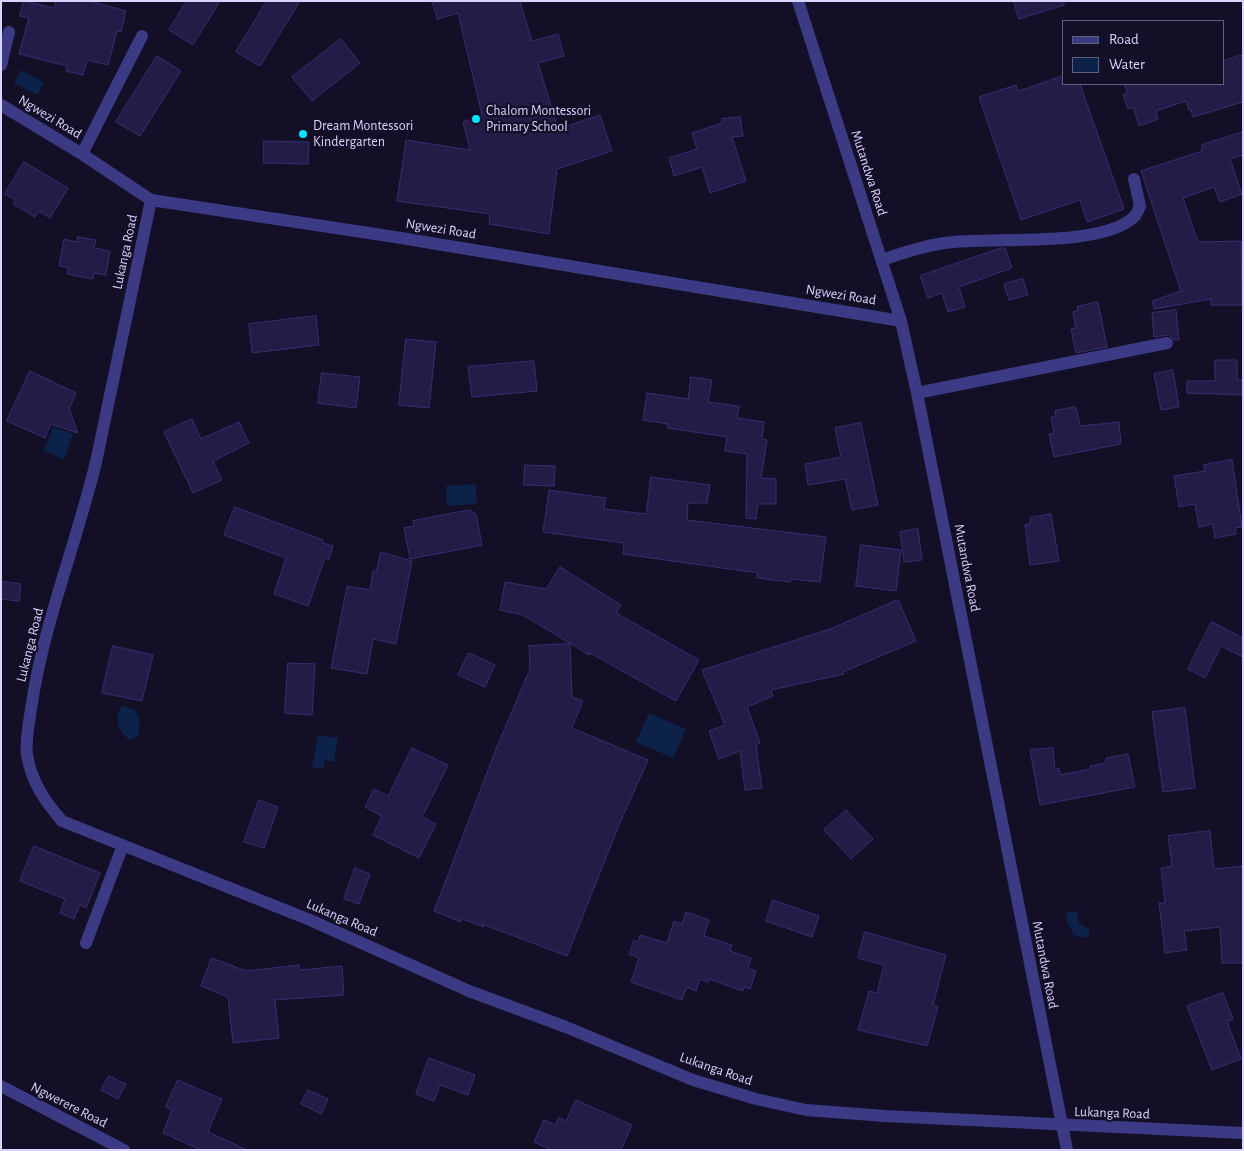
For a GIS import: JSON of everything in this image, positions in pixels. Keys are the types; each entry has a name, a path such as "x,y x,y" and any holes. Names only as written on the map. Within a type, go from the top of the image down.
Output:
{"street":[{"name":"Mutandwa Road","path":"798,1 901,320 917,392 1067,1150"},
{"path":"1,65 9,32"},
{"path":"82,154 142,36"},
{"name":"Ngwezi Road","path":"1,106 82,154 151,200 395,237 901,320"},
{"path":"882,260 910,250 946,243 1045,239 1111,230 1135,216 1140,206 1134,179"},
{"name":"Lukanga Road","path":"151,200 96,462 43,650 33,695 27,753 33,779 45,802 62,821 310,920 469,991 566,1027 693,1080 756,1099 806,1110 885,1116 1061,1126 1243,1133"},
{"path":"917,392 1167,343"},
{"path":"86,943 123,845"},
{"name":"Ngwerere Road","path":"1,1086 124,1150"}],"water":[{"path":"21,70 44,82 37,95 14,83"},
{"path":"53,427 73,434 64,459 44,451"},
{"path":"476,484 477,504 447,506 446,486"},
{"path":"122,706 133,710 139,720 138,736 129,740 122,732 117,720"},
{"path":"649,713 686,729 673,758 636,742"},
{"path":"318,735 338,738 334,762 325,760 323,769 312,767"},
{"path":"1077,911 1079,923 1089,930 1089,936 1084,938 1074,935 1066,920 1068,912"}],"building":[{"path":"24,1 54,8 56,1 89,1 126,11 121,32 117,31 108,65 87,60 83,75 66,71 67,66 19,54 29,18 20,16"},
{"path":"187,1 220,1 193,45 169,30"},
{"path":"267,1 300,1 260,66 236,52"},
{"path":"432,1 520,1 532,41 558,34 564,56 538,63 558,129 600,115 612,151 557,169 549,234 489,224 490,214 397,201 406,140 470,150 463,122 482,115 458,13 438,19"},
{"path":"1014,1 1064,1 1064,5 1019,19"},
{"path":"341,39 360,63 312,101 292,77"},
{"path":"1243,55 1243,102 1193,117 1186,101 1156,111 1158,119 1139,126 1133,107 1128,109 1123,95 1128,93 1124,85 1224,85 1224,61"},
{"path":"157,56 181,71 140,136 116,122"},
{"path":"1062,76 1062,85 1080,85 1124,209 1087,222 1080,200 1021,220 979,97 1016,85 1018,91"},
{"path":"740,117 743,136 732,137 746,181 710,193 702,167 674,176 669,158 697,149 692,133 722,123 722,119"},
{"path":"1243,132 1243,155 1230,159 1242,194 1220,202 1214,187 1183,198 1198,242 1241,241 1242,305 1211,305 1211,299 1154,309 1152,301 1181,291 1141,171 1202,151 1202,145"},
{"path":"264,141 309,142 308,164 264,163"},
{"path":"24,162 68,188 50,218 39,211 35,217 13,204 15,200 5,194"},
{"path":"78,237 96,240 94,248 110,251 106,275 94,273 93,279 67,274 69,268 59,266 64,239 77,242"},
{"path":"1005,248 1012,268 959,287 965,307 948,312 942,293 928,298 920,276"},
{"path":"1023,279 1028,295 1009,300 1004,284"},
{"path":"1098,302 1107,347 1076,353 1071,329 1076,328 1073,312 1078,311 1077,307"},
{"path":"1176,310 1179,340 1174,340 1169,335 1154,337 1152,313"},
{"path":"316,316 319,345 252,353 249,324"},
{"path":"406,339 436,342 429,408 399,405"},
{"path":"1215,360 1237,360 1237,380 1243,380 1243,395 1187,393 1187,381 1215,381"},
{"path":"534,361 537,391 472,397 468,367"},
{"path":"1173,370 1179,407 1161,410 1154,374"},
{"path":"30,371 76,393 69,409 78,433 51,424 45,438 7,421"},
{"path":"322,373 360,377 356,408 318,403"},
{"path":"691,377 712,380 708,402 739,406 737,418 764,422 762,439 767,440 761,478 776,479 776,504 758,504 756,519 746,518 747,454 725,451 727,437 668,428 668,424 643,420 647,393 688,399"},
{"path":"1076,407 1080,426 1119,422 1121,444 1054,457 1049,434 1054,433 1051,417 1056,416 1055,411"},
{"path":"192,419 201,439 239,422 249,443 213,461 222,480 193,493 164,432"},
{"path":"861,423 878,505 852,510 845,479 808,485 805,464 841,457 835,428"},
{"path":"1232,460 1242,527 1235,528 1236,534 1215,538 1213,524 1199,527 1195,504 1179,507 1174,476 1205,471 1204,465"},
{"path":"525,465 555,466 554,486 524,485"},
{"path":"651,477 710,485 707,503 688,503 687,520 826,537 820,582 791,579 790,582 757,578 758,573 623,554 624,543 543,532 549,490 606,498 604,509 646,514"},
{"path":"235,507 323,540 322,543 333,546 329,559 325,558 308,606 274,594 286,558 224,535"},
{"path":"470,510 476,514 482,545 410,559 404,528 414,526 413,521"},
{"path":"1051,514 1059,561 1030,565 1025,525 1031,523 1030,518"},
{"path":"918,529 922,560 904,562 900,532"},
{"path":"861,545 901,550 896,591 856,586"},
{"path":"381,552 412,561 396,644 373,639 367,674 331,668 347,586 370,590 373,571 376,571"},
{"path":"560,567 621,605 616,613 699,660 676,701 590,653 589,655 523,615 500,610 505,582 546,589"},
{"path":"1,581 21,584 19,601 1,599"},
{"path":"898,600 916,641 843,672 844,674 771,690 773,696 747,707 760,743 756,745 762,788 745,790 740,751 719,759 709,731 725,725 702,670 830,629"},
{"path":"1212,622 1243,638 1243,657 1221,646 1205,678 1188,669"},
{"path":"570,644 572,697 583,701 572,728 648,760 619,825 567,956 482,924 484,927 462,919 461,922 434,911 498,744 530,669 529,646"},
{"path":"113,646 153,655 142,701 102,693"},
{"path":"469,653 495,665 485,687 458,675"},
{"path":"288,663 315,664 312,715 285,713"},
{"path":"1185,708 1195,788 1163,792 1152,712"},
{"path":"412,748 448,765 422,817 436,824 419,858 373,835 382,816 365,807 374,789 388,796"},
{"path":"1053,748 1055,769 1059,768 1060,775 1091,769 1090,766 1106,763 1106,758 1128,754 1135,787 1040,805 1030,750"},
{"path":"259,800 278,807 264,848 244,842"},
{"path":"846,810 873,839 851,859 824,830"},
{"path":"1210,831 1214,869 1243,866 1243,963 1222,963 1220,927 1184,931 1187,950 1165,953 1159,903 1165,903 1161,868 1172,866 1168,836"},
{"path":"34,846 100,873 86,908 80,905 74,919 60,913 65,899 20,881"},
{"path":"355,868 370,874 359,904 344,899"},
{"path":"773,900 819,916 812,937 766,921"},
{"path":"686,912 709,920 704,936 732,945 730,951 751,958 748,968 756,971 750,989 744,987 743,991 709,979 708,982 700,979 696,991 687,987 682,1000 631,982 639,958 629,954 634,940 638,942 640,935 667,943 674,921 682,924"},
{"path":"865,932 946,955 933,1005 938,1007 927,1046 858,1030 869,991 877,993 884,965 858,958"},
{"path":"212,958 246,971 299,965 300,970 342,966 344,995 275,1000 279,1038 233,1043 228,997 201,986"},
{"path":"1223,993 1233,1019 1227,1021 1241,1059 1212,1070 1187,1006"},
{"path":"429,1058 475,1075 468,1095 440,1085 434,1101 416,1094"},
{"path":"109,1076 126,1084 118,1099 101,1090"},
{"path":"178,1080 222,1099 208,1132 247,1150 201,1150 163,1133 172,1110 166,1107"},
{"path":"308,1090 328,1099 321,1114 301,1104"},
{"path":"576,1100 632,1125 621,1150 552,1150 534,1142 544,1120 555,1125 559,1117 566,1121"}],"place":[{"name":"Chalom Montessori Primary School","path":"476,119"},
{"name":"Dream Montessori Kindergarten","path":"303,134"}]}
